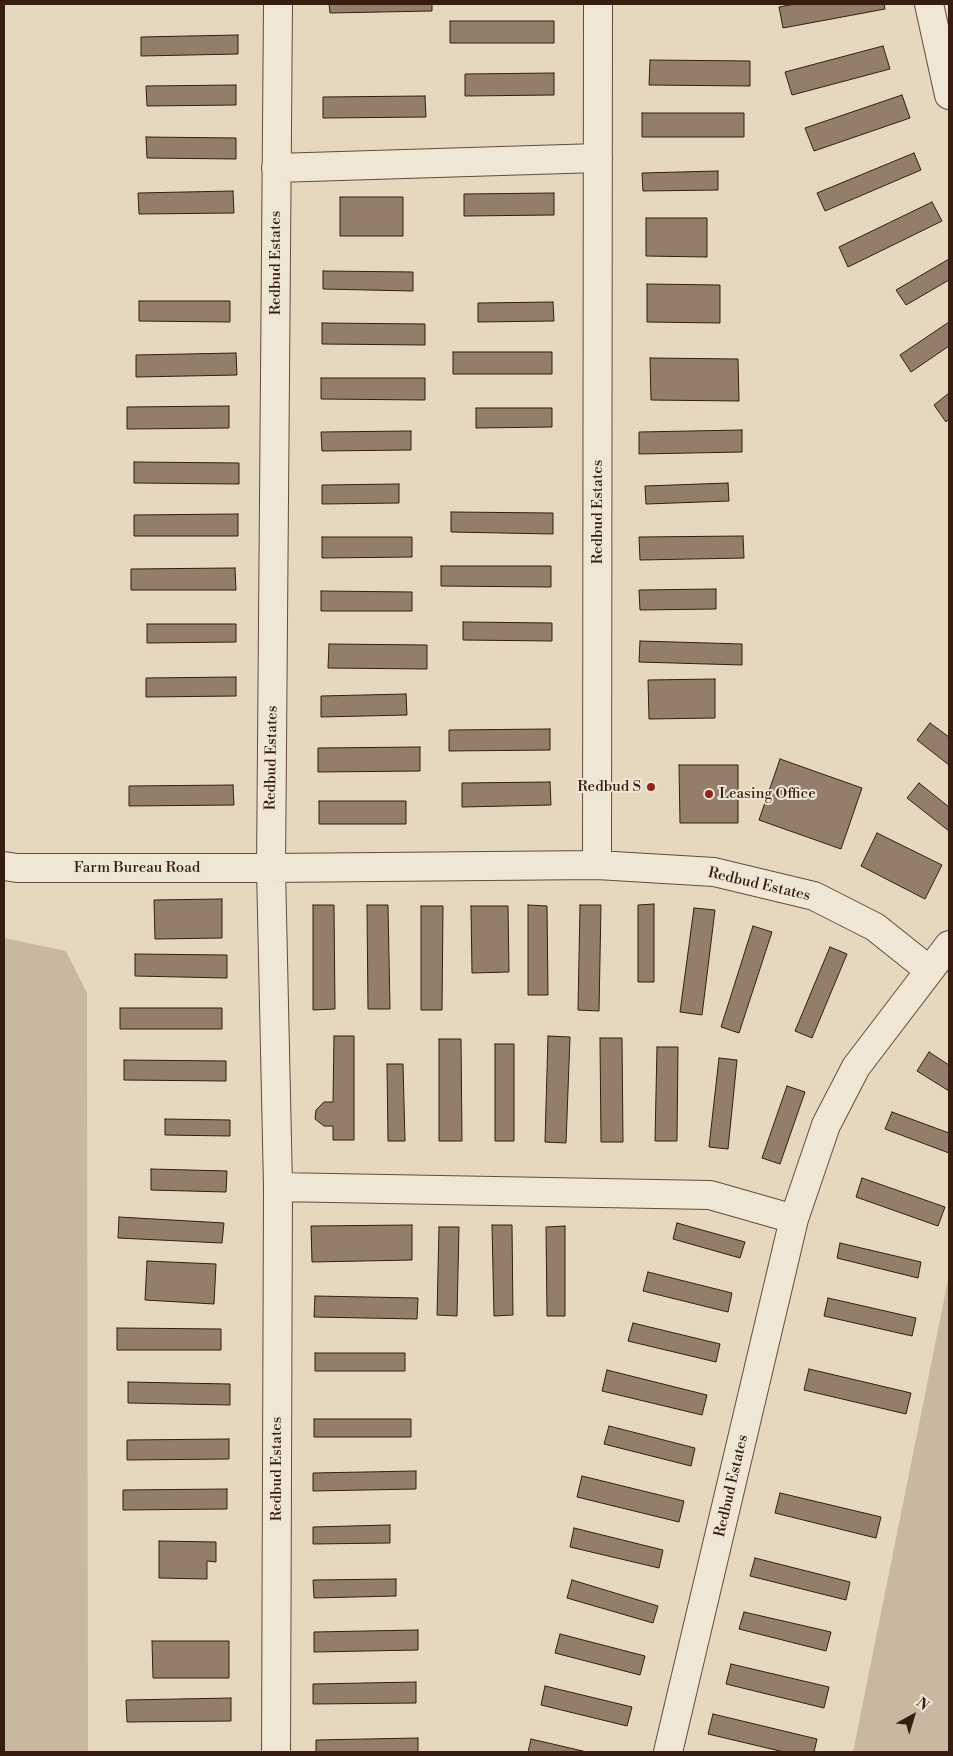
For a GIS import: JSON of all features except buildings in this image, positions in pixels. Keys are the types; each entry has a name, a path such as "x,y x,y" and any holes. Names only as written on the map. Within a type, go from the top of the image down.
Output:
{"street":[{"name":"Redbud Estates","path":"276,1752 278,1187 271,868 278,4"},
{"name":"Redbud Estates","path":"597,865 598,4"},
{"path":"929,4 949,95"},
{"path":"276,168 598,158"},
{"name":"Redbud Estates","path":"271,868 597,865 714,872 814,896 875,927 929,970"},
{"name":"Farm Bureau Road","path":"4,866 17,868 271,868"},
{"name":"Redbud Estates","path":"668,1752 794,1219 826,1126 856,1067 949,945"},
{"path":"278,1187 710,1196 794,1219"}],"shaded area":[{"path":"4,938 66,951 87,993 88,1752 4,1752"},
{"path":"949,1275 949,1752 853,1752"}],"place":[{"name":"Redbud S","path":"651,787"},
{"name":"Leasing Office","path":"709,794"}]}
